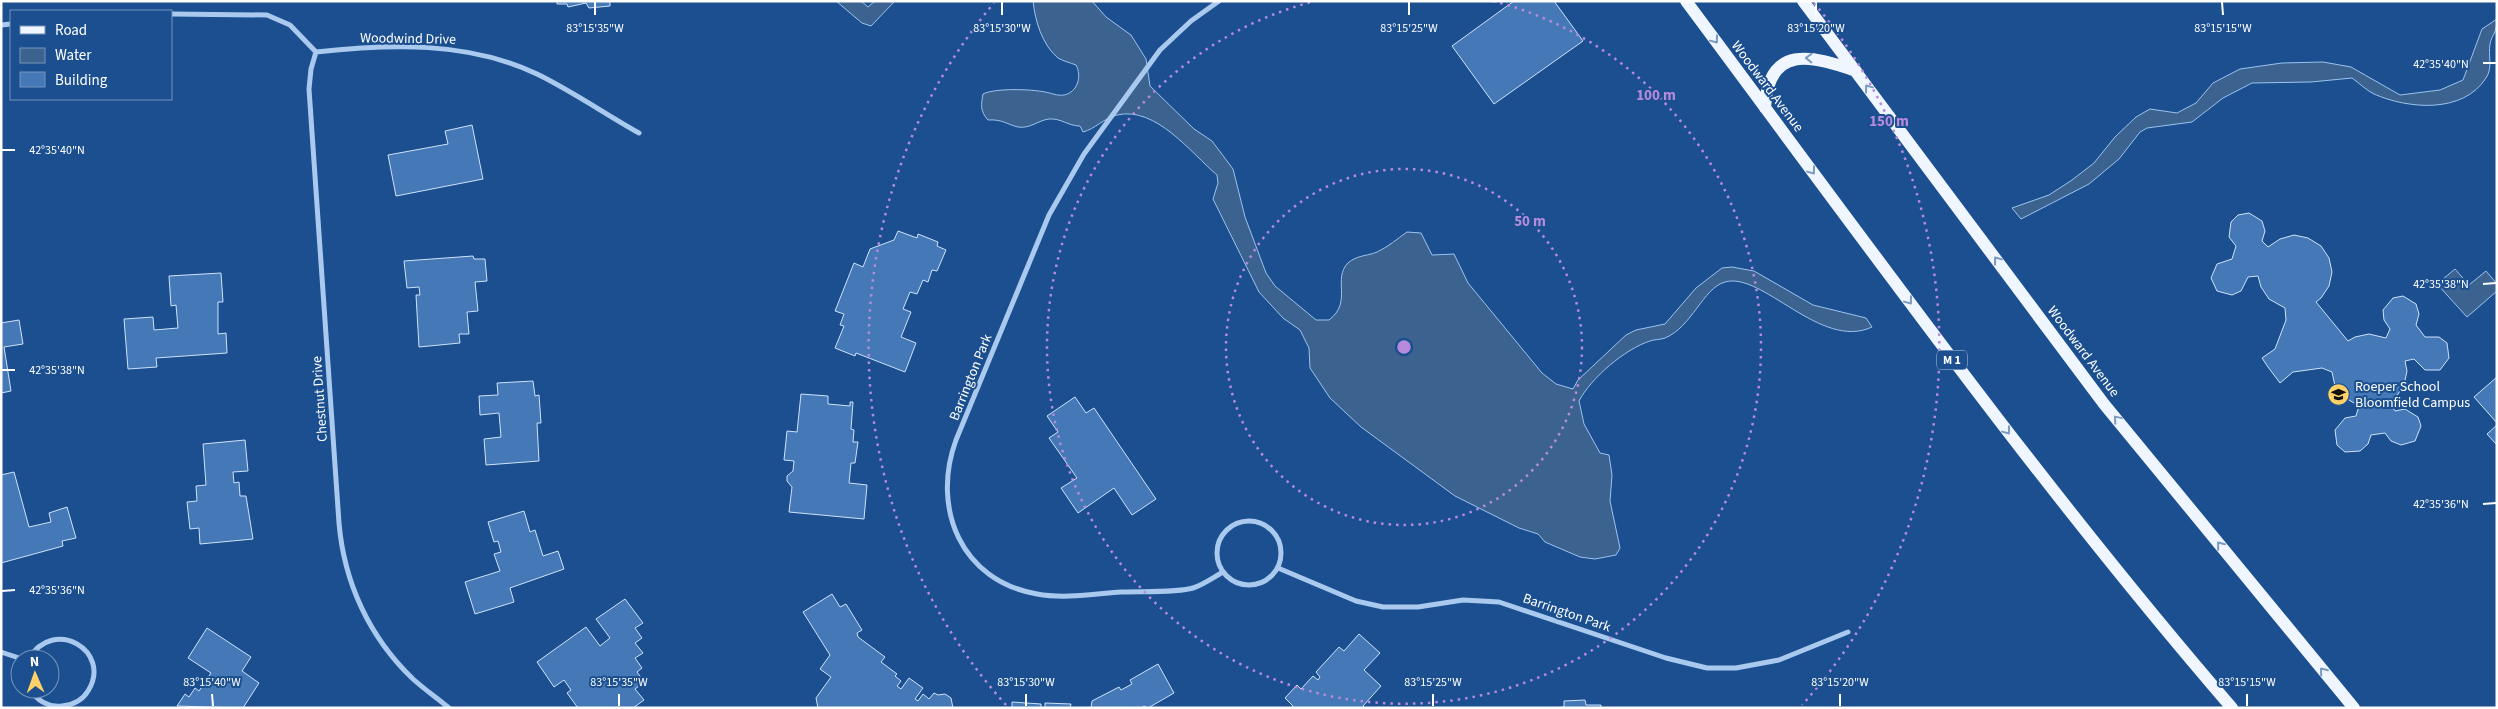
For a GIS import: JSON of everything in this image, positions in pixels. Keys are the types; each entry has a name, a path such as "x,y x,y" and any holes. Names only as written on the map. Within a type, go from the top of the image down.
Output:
{"main road":[{"name":"Woodward Avenue","path":"1686,1 2016,443 2100,550 2232,708"},
{"name":"Woodward Avenue","path":"1803,1 2104,404 2354,708"},
{"path":"1766,108 1768,88 1776,72 1789,62 1813,58 1856,71"}],"street":[{"name":"Barrington Park","path":"1219,1 1191,21 1160,50 1084,154 1048,215 950,458 946,490 953,524 968,553 989,574 1014,588 1040,595 1064,596 1193,588 1223,572"},
{"path":"172,14 267,15 290,25 316,52"},
{"name":"Woodwind Drive","path":"316,52 407,47 468,51 488,56 537,74 639,134"},
{"name":"Chestnut Drive","path":"316,52 311,69 309,89 338,513 344,560 355,596 378,637 413,679 449,708"},
{"path":"1247,520 1257,521 1274,531 1282,549 1278,568 1272,576 1256,585 1238,583 1223,572 1216,553 1222,535 1237,522 1247,520"},
{"name":"Barrington Park","path":"1278,568 1356,601 1383,607 1418,607 1463,600 1498,602 1666,658 1707,668 1736,668 1779,660 1848,632"},
{"path":"36,649 50,640 72,640 88,654 94,674 86,694 69,706 48,705 37,699"}],"water":[{"path":"836,1 861,1 868,7 875,1 895,1 871,26 862,23"},
{"path":"1033,1 1092,1 1106,17 1131,35 1146,59 1150,86 1194,129 1212,141 1233,169 1245,217 1266,273 1275,286 1316,320 1329,320 1340,306 1342,276 1348,263 1355,258 1381,250 1407,232 1421,233 1432,255 1454,254 1468,283 1542,373 1556,384 1573,389 1578,380 1626,335 1636,330 1665,324 1696,288 1722,268 1732,267 1754,271 1813,305 1866,318 1872,327 1853,332 1833,329 1756,288 1740,282 1725,282 1717,286 1703,299 1690,317 1674,333 1665,338 1652,340 1640,345 1620,357 1600,374 1584,392 1579,401 1584,424 1600,453 1609,455 1612,475 1610,501 1620,548 1616,555 1595,559 1580,557 1545,542 1538,534 1519,528 1455,496 1361,427 1330,398 1310,368 1309,348 1300,330 1283,318 1259,292 1213,199 1218,183 1217,175 1172,133 1145,117 1131,114 1112,116 1083,132 1080,126 1053,119 1022,127 988,120 982,108 983,94 1004,90 1022,90 1064,95 1073,91 1078,83 1079,74 1076,65 1058,58 1052,53 1044,39 1038,24"},
{"path":"2497,19 2490,44 2488,74 2476,90 2464,98 2434,105 2403,103 2374,94 2352,78 2311,82 2252,83 2223,98 2192,122 2147,128 2140,132 2119,159 2089,184 2021,219 2012,208 2049,195 2072,180 2094,163 2115,137 2136,117 2150,109 2177,113 2196,103 2213,83 2240,69 2282,63 2323,62 2351,67 2400,95 2440,90 2463,80 2482,29"},
{"path":"2455,269 2469,285 2486,271 2497,284 2497,291 2467,317 2437,284"}],"building":[{"path":"557,1 610,1 610,6 589,8 586,3 568,7 567,4 557,4"},
{"path":"1514,1 1554,1 1583,41 1494,104 1452,46"},
{"path":"472,125 483,179 396,196 388,155 448,144 445,131"},
{"path":"2249,213 2262,221 2265,231 2262,241 2268,247 2280,239 2294,235 2308,238 2321,246 2329,258 2332,272 2329,286 2316,302 2348,341 2355,337 2369,334 2386,338 2390,329 2384,320 2383,310 2393,298 2403,296 2416,304 2419,314 2416,325 2425,337 2439,337 2447,343 2449,358 2440,370 2425,370 2414,359 2405,361 2407,371 2404,385 2396,397 2389,402 2395,411 2405,409 2418,417 2421,426 2415,441 2401,445 2391,441 2385,433 2371,435 2368,444 2360,451 2345,452 2337,445 2335,430 2345,418 2356,416 2359,406 2344,397 2335,386 2332,372 2322,368 2293,372 2280,383 2268,367 2262,358 2275,349 2286,320 2285,308 2269,299 2261,287 2258,276 2248,277 2241,291 2232,295 2217,291 2211,278 2217,264 2232,259 2236,246 2229,237 2231,222 2238,215"},
{"path":"898,231 917,238 918,234 938,242 937,246 946,250 937,271 932,270 928,282 923,280 917,294 910,292 903,309 911,312 901,337 916,343 905,372 856,353 855,356 835,348 844,326 840,325 844,314 835,311 854,263 863,267 870,249 894,240"},
{"path":"473,256 474,259 485,259 487,281 475,282 478,311 467,312 469,334 459,334 460,343 419,347 416,295 420,295 419,287 407,288 404,261"},
{"path":"221,273 223,302 218,302 218,334 226,333 227,353 156,358 157,367 128,369 124,319 153,317 154,330 178,328 176,305 171,306 169,276"},
{"path":"19,320 23,344 4,347 11,391 1,393 1,323"},
{"path":"2497,377 2497,423 2474,397"},
{"path":"533,381 535,396 539,395 541,423 537,423 539,461 486,465 484,439 501,437 499,413 480,415 479,396 498,395 497,383"},
{"path":"801,394 828,396 828,404 850,406 850,402 853,402 851,429 854,430 853,442 858,442 855,463 851,463 849,483 867,485 864,519 789,512 792,487 787,481 787,476 793,471 794,461 784,460 787,431 797,432"},
{"path":"1075,397 1086,413 1094,408 1156,499 1132,515 1114,488 1078,513 1061,488 1077,478 1049,438 1058,432 1047,416"},
{"path":"2497,425 2497,445 2487,434"},
{"path":"245,440 248,471 233,472 234,483 239,482 240,496 246,496 253,539 200,544 199,528 190,529 187,502 197,501 196,486 206,485 203,444"},
{"path":"14,472 29,527 51,522 49,513 67,507 76,538 62,541 63,546 1,563 1,475"},
{"path":"524,511 530,532 535,530 543,556 558,551 564,569 510,588 514,602 475,614 465,582 500,571 494,554 501,552 498,541 494,542 488,522"},
{"path":"832,594 840,607 846,604 862,630 857,633 858,637 885,657 881,662 897,674 895,676 901,681 897,686 901,689 909,678 923,688 915,699 918,701 923,694 929,699 934,693 938,695 945,694 951,698 953,708 818,708 816,698 831,677 820,669 830,655 803,612"},
{"path":"625,599 643,623 635,628 642,638 635,643 643,653 635,658 642,668 637,672 644,682 635,689 644,700 633,708 578,708 567,693 571,690 564,680 554,687 537,662 586,627 600,646 610,638 596,619"},
{"path":"207,628 251,657 242,671 259,683 243,708 177,706 185,694 189,697 195,688 199,691 211,673 188,658"},
{"path":"1359,634 1380,653 1364,670 1381,686 1363,706 1365,708 1292,708 1293,706 1285,698 1297,685 1301,689 1313,676 1318,680 1320,677 1316,672 1339,647 1344,651"},
{"path":"1158,664 1174,693 1148,708 1144,706 1141,708 1091,708 1092,701 1119,687 1121,690 1132,684 1130,680"},
{"path":"1585,700 1586,705 1601,705 1601,708 1551,708 1564,707 1564,701"},
{"path":"1012,702 1041,704 1041,708 1012,708"},
{"path":"1045,703 1071,704 1070,708 1045,708"}],"place":[{"name":"Roeper School Bloomfield Campus","path":"2339,394"}]}
